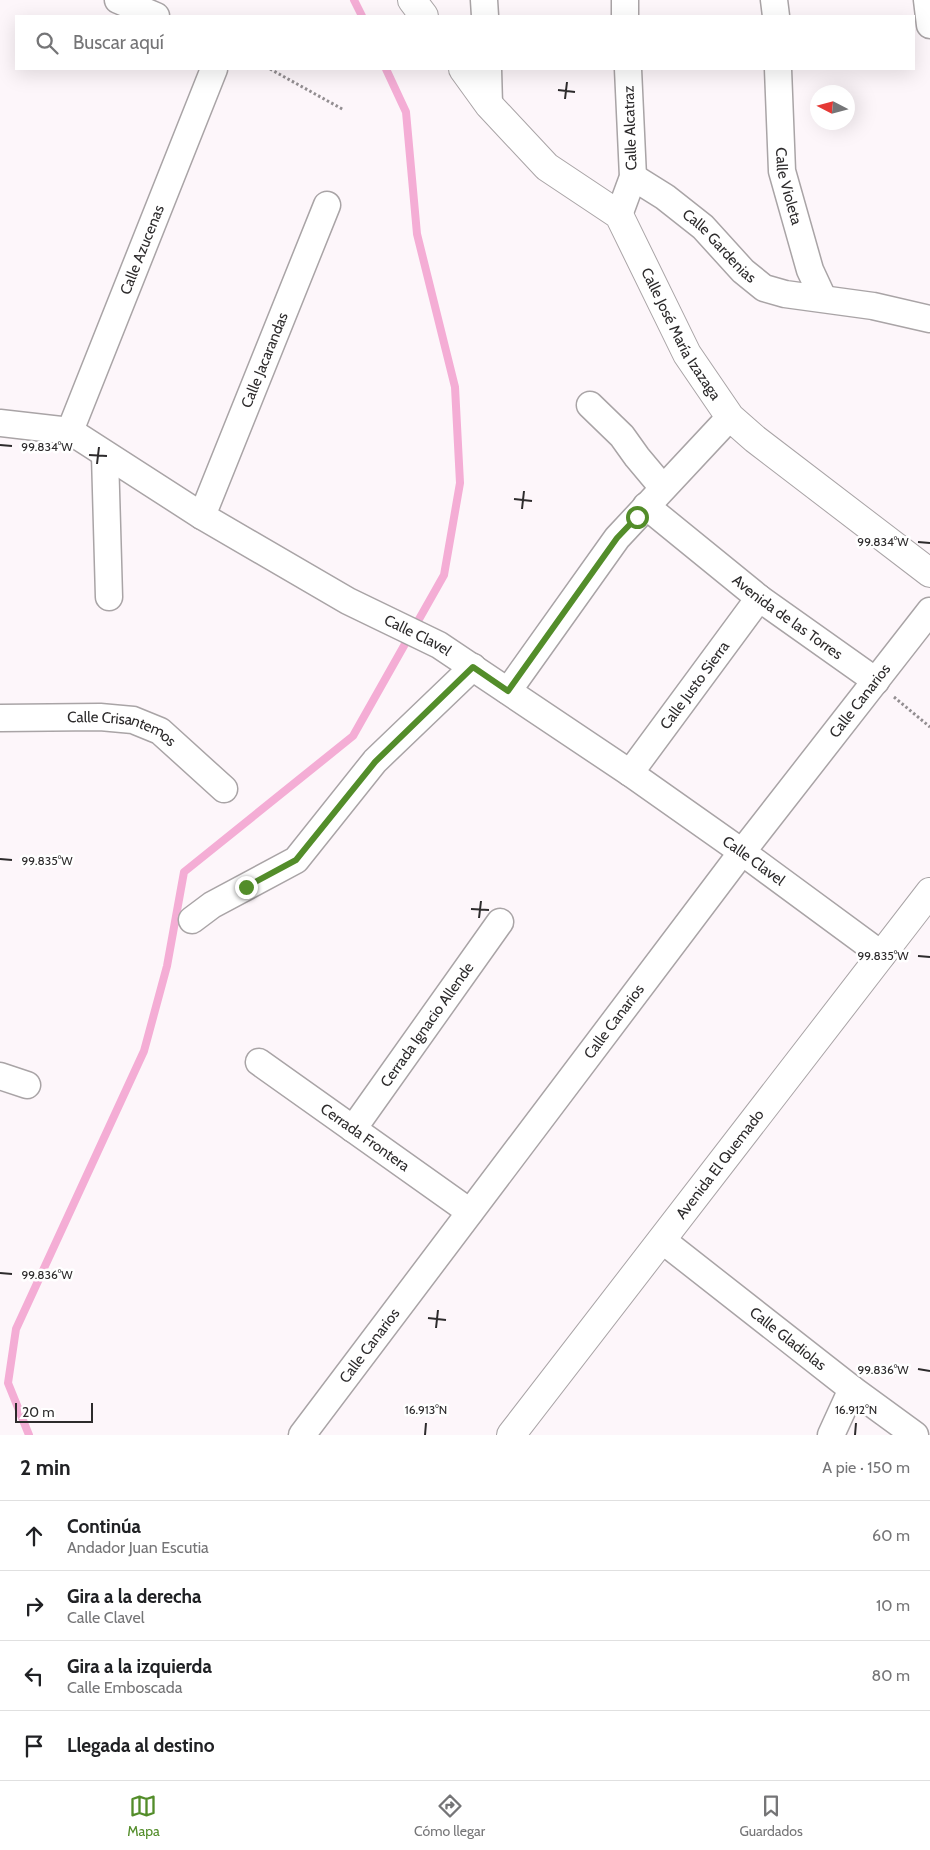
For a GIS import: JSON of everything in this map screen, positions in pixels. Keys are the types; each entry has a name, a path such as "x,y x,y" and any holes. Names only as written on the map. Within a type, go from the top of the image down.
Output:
{"street":[{"path":"118,0 154,15"},
{"path":"412,0 423,15"},
{"path":"484,0 485,15"},
{"path":"625,0 625,15"},
{"path":"774,0 776,15"},
{"path":"926,0 930,25"},
{"name":"Calle Azucenas","path":"70,431 214,70"},
{"name":"Calle José María Izazaga","path":"464,70 489,106 546,167 619,216 687,354 730,417 755,439 930,573"},
{"path":"488,70 489,106"},
{"name":"Calle Alcatraz","path":"619,216 633,177 628,70"},
{"name":"Calle Violeta","path":"778,70 782,171 810,270 823,298"},
{"name":"Calle Gardenias","path":"633,177 665,197 703,227 743,271 764,288 785,294 873,306 930,319"},
{"name":"Calle Jacarandas","path":"202,516 327,205"},
{"name":"Avenida de las Torres","path":"590,405 622,436 637,457 655,497 759,598 876,681"},
{"path":"508,691 617,538 730,417"},
{"name":"Calle Clavel","path":"0,423 70,431 202,516 348,601 439,645 630,772 882,956"},
{"path":"105,454 109,597"},
{"name":"Calle Justo Sierra","path":"630,772 759,598"},
{"name":"Calle Canarios","path":"302,1435 742,852 930,611"},
{"path":"192,920 212,905 296,860 375,762 473,667"},
{"name":"Calle Crisantemos","path":"0,718 100,717 133,720 160,731 224,789"},
{"name":"Avenida El Quemado","path":"512,1435 930,892"},
{"name":"Cerrada Ignacio Allende","path":"354,1129 500,922"},
{"name":"Cerrada Frontera","path":"260,1062 470,1212"},
{"path":"0,1076 28,1085"},
{"name":"Calle Gladiolas","path":"662,1240 852,1389 915,1435"},
{"path":"831,1435 852,1389"}],"path":[{"path":"272,70 344,110"},
{"path":"876,681 930,727"}],"waterway":[{"path":"354,0 362,15"},
{"path":"29,1435 8,1383 16,1329 144,1051 167,966 184,872 353,736 444,575 460,483 455,387 417,234 406,112 386,70"}],"route":[{"path":"246,887 296,860 375,762 473,667 508,691 617,538 637,517"}]}
